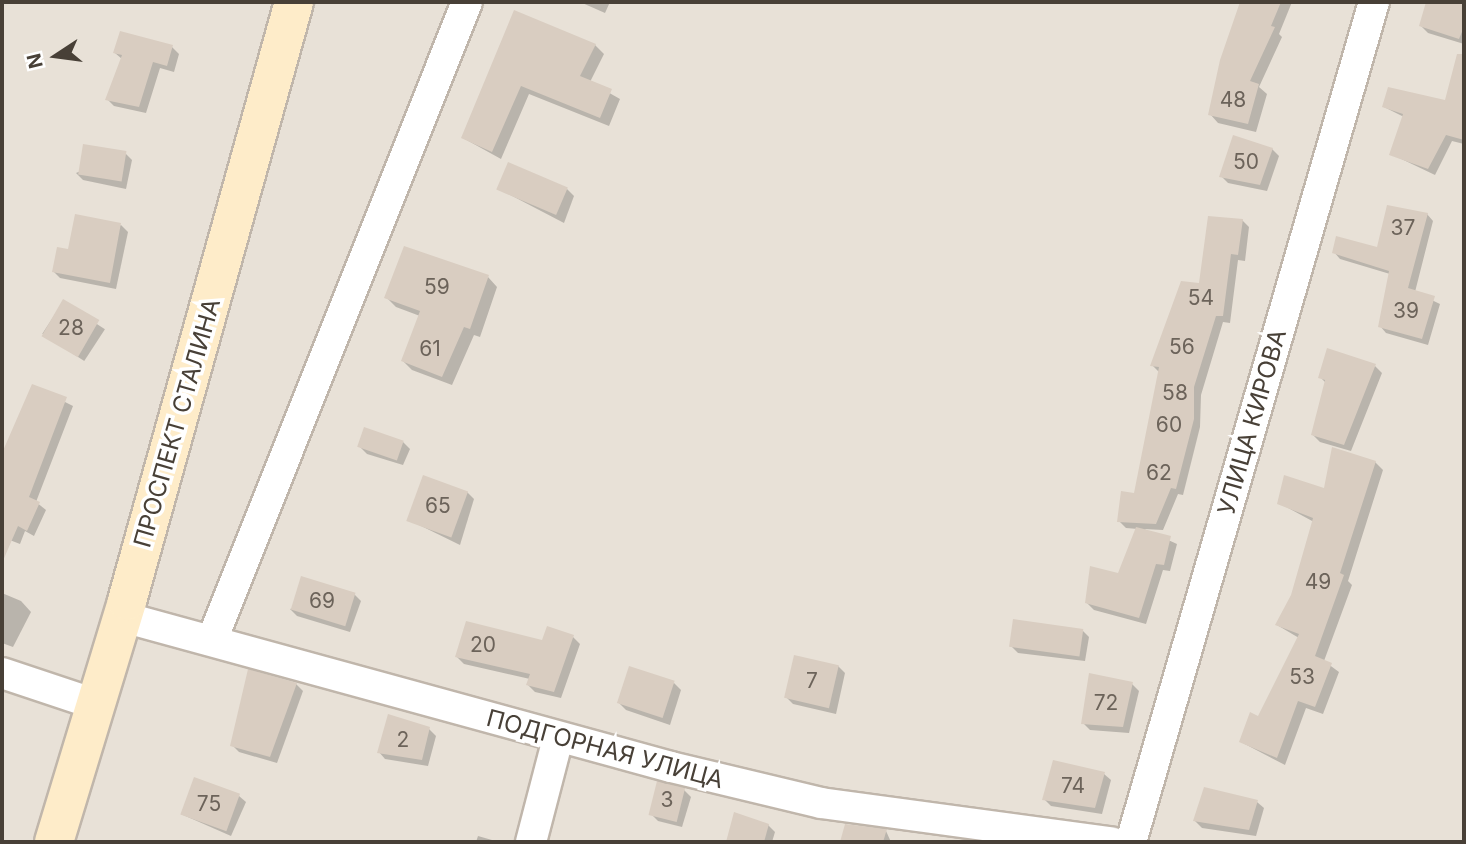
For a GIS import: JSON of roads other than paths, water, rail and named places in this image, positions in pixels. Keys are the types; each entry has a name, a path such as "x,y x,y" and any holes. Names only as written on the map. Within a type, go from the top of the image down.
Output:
{"street":[{"name":"ПРОСПЕКТ СТАЛИНА","path":"54,842 127,601 294,2"},
{"path":"212,640 467,2"},
{"name":"УЛИЦА КИРОВА","path":"1131,842 1374,2"},
{"name":"ПОДГОРНАЯ УЛИЦА","path":"127,601 123,617 558,738 821,803 1111,842"},
{"path":"2,673 95,704"},
{"path":"531,842 558,738"}]}
